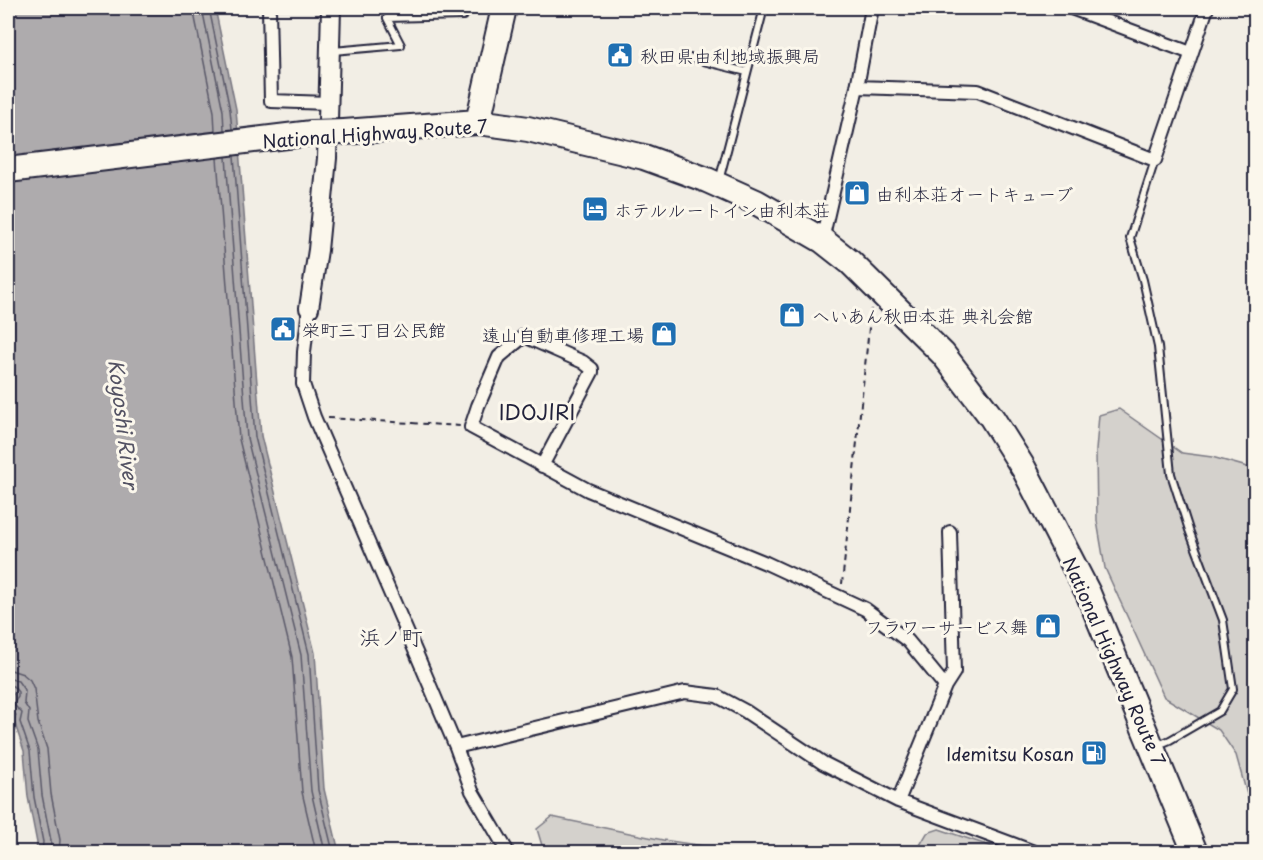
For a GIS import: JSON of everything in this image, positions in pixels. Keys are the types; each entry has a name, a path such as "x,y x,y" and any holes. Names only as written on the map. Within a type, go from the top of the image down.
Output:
{"highway":[{"path":"478,122 504,8"},
{"name":"National Highway Route 7","path":"8,170 312,133 478,122 528,129 644,157 718,184 756,202 822,240 850,262 943,354 992,418 1024,470 1088,593 1195,852"}],"street":[{"path":"269,8 271,101 328,102"},
{"path":"331,8 327,158 318,250 304,352 303,384 314,417 456,747 472,791 506,849 504,852"},
{"path":"822,240 857,87 872,8"},
{"path":"1071,8 1191,53"},
{"path":"857,87 978,92 1155,160 1207,8"},
{"path":"542,466 592,369 583,362 524,336 499,357 471,427 542,466 588,490 766,563 865,609 908,640 945,687"},
{"path":"898,801 945,687 954,672 950,532"},
{"path":"456,747 686,692 717,696 745,711 824,763 898,801 1034,852"}],"lane":[{"path":"330,52 401,45 387,18 463,16 472,8"},
{"path":"718,184 764,8"},
{"path":"691,58 747,72"},
{"path":"1153,747 1170,740 1220,711 1233,689 1223,621 1171,474 1158,347 1143,280 1130,238 1155,160"}],"path":[{"path":"840,598 874,286"},
{"path":"314,417 471,427"}],"shaded area":[{"path":"1119,409 1182,453 1212,457 1247,467 1254,479 1255,823 1236,755 1219,730 1164,697 1105,568 1097,521 1096,450 1099,415"},
{"path":"552,817 663,840 744,852 544,852 537,829"},
{"path":"939,829 1008,852 916,852 927,833"}],"water":[{"name":"Koyoshi River","path":"8,8 215,8 236,109 261,436 315,653 324,789 339,852 36,852 37,843 28,797 24,751 14,721 16,715 8,709 8,700 13,694 8,690 10,672 8,670"}],"place":[{"name":"秋田県由利地域振興局","path":"620,55"},
{"name":"由利本荘オートキューブ","path":"857,193"},
{"name":"ホテルルートイン由利本荘","path":"595,209"},
{"name":"へいあん秋田本荘 典礼会館","path":"792,315"},
{"name":"栄町三丁目公民館","path":"283,329"},
{"name":"遠山自動車修理工場","path":"664,334"},
{"name":"フラワーサービス舞","path":"1048,626"},
{"name":"Idemitsu Kosan","path":"1094,753"}],"district":[{"name":"IDOJIRI","path":"537,411"},
{"name":"浜ノ町","path":"391,636"}]}
